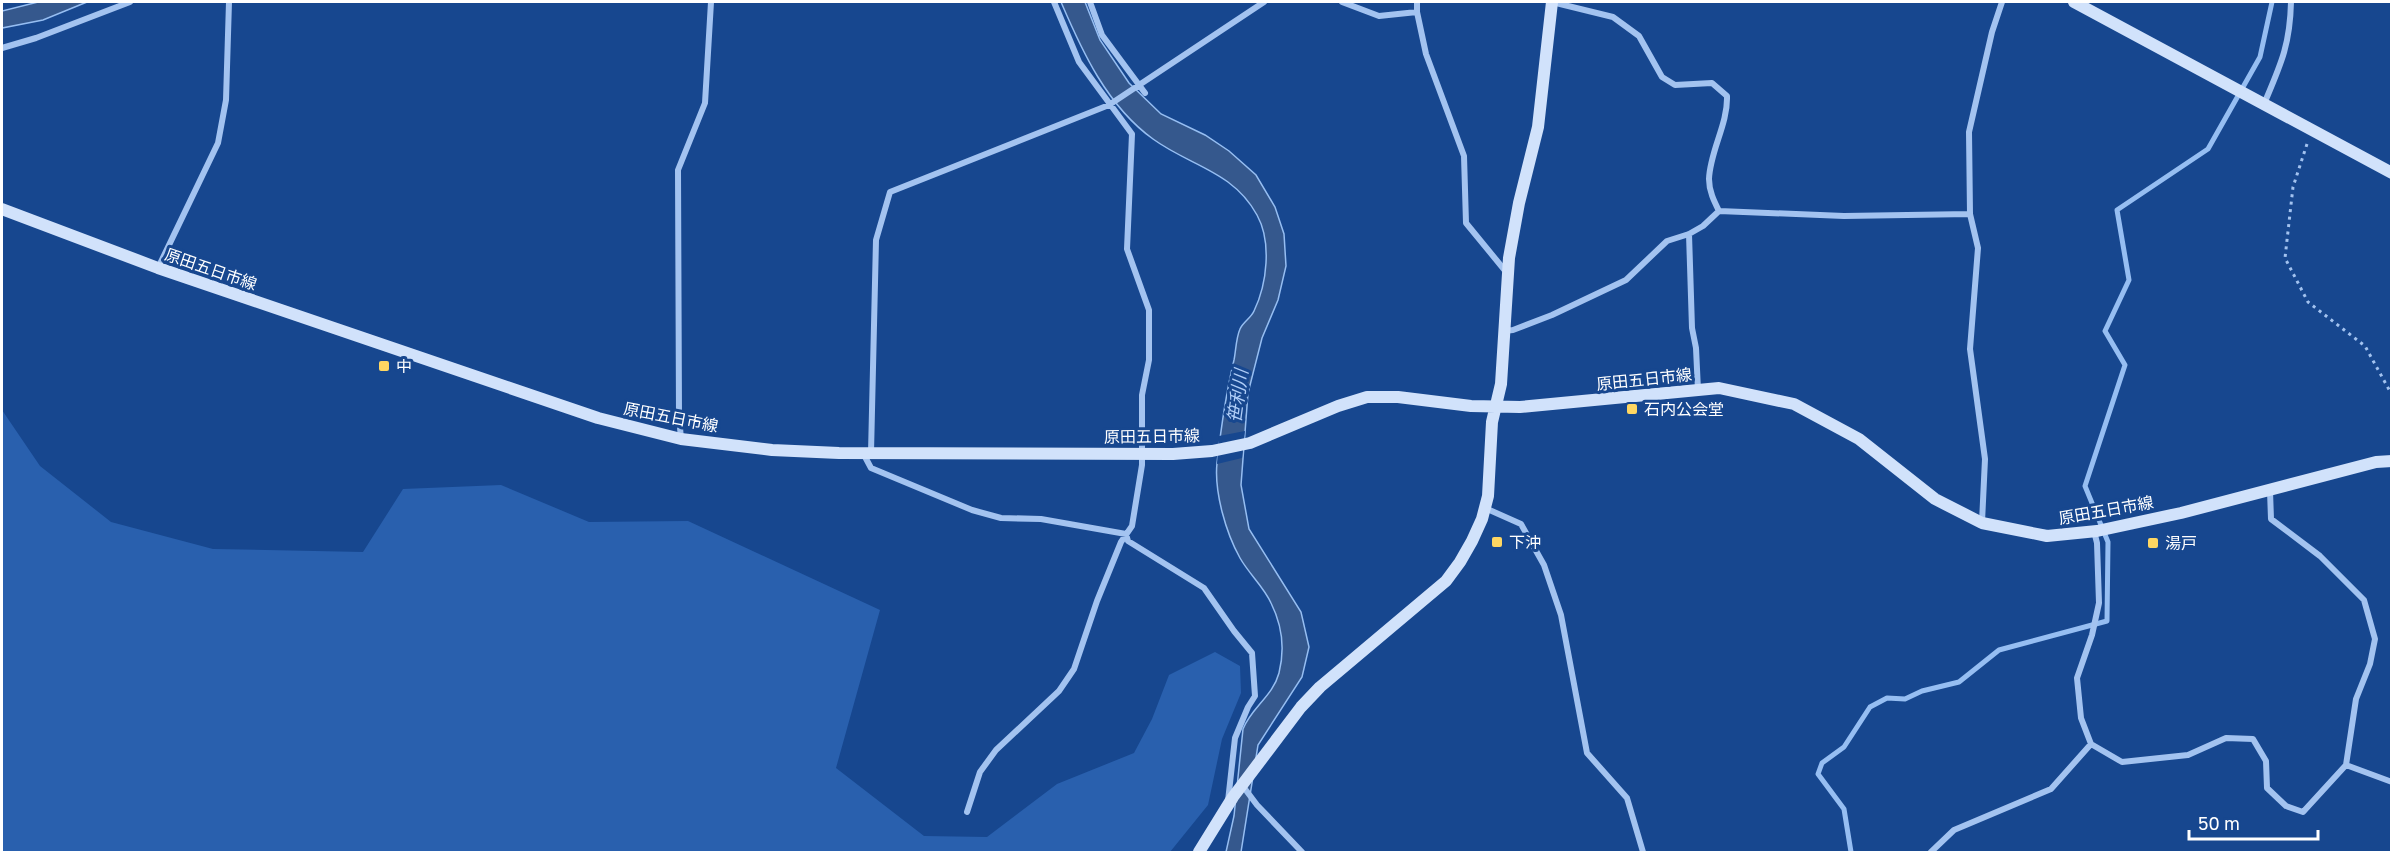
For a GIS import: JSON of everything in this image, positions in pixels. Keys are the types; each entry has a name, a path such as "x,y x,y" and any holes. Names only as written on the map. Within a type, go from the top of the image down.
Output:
{"main road":[{"path":"1200,852 1233,797 1301,707 1320,687 1446,581 1472,542 1485,508 1490,472 1492,422 1501,384 1507,273 1513,230 1541,106 1552,2"},
{"path":"2074,2 2391,173"},
{"name":"原田五日市線","path":"2,209 158,268 598,418 681,439 772,450 867,453 1173,454 1218,450 1244,444 1287,429 1338,406 1367,397 1383,396 1496,407 1544,406 1719,387 1794,404 1859,439 1935,499 1982,523 2047,536 2099,530 2270,491 2376,462 2391,461"}],"street":[{"path":"2,48 36,38 130,2"},
{"path":"158,268 218,144 226,100 229,2"},
{"path":"681,439 678,170 705,103 711,2"},
{"path":"967,812 980,772 996,750 1059,691 1074,669 1097,601 1126,534 1132,526 1142,465 1142,395 1149,360 1149,310 1127,249 1132,134 1079,62 1054,2"},
{"path":"1090,2 1102,35 1138,87 1146,93"},
{"path":"1126,534 1041,519 1001,518 972,510 871,468 867,453 876,240 890,192 1111,104 1264,2"},
{"path":"1342,2 1379,16 1417,12"},
{"path":"1417,2 1426,54 1464,156 1466,223 1507,273"},
{"path":"1552,2 1613,17 1639,36 1662,77 1675,85 1712,83 1727,96 1727,108 1709,179 1711,194 1719,211"},
{"path":"1982,523 1985,459 1970,349 1978,248 1970,214 1969,132 1992,32 2002,2"},
{"path":"2264,104 2282,62 2287,43 2290,2"},
{"path":"1504,331 1513,330 1552,315 1626,280 1667,241 1689,234 1703,226 1719,211 1844,216 1970,214"},
{"path":"1689,234 1692,328 1696,348 1698,390"},
{"path":"2099,530 2099,603 2093,630 2077,678 2081,718 2091,744 2122,762 2188,755 2226,738 2253,739 2266,761 2267,788 2286,806 2303,812 2346,765 2356,699 2370,664 2375,639 2364,600 2320,556 2271,519 2270,491"},
{"path":"1485,508 1521,524 1544,565 1561,615 1587,753 1627,798 1643,852"},
{"path":"1126,534 1128,541 1204,588 1252,653 1255,696 1235,738 1227,810"},
{"path":"1931,852 1954,830 2051,789 2091,744"},
{"path":"2346,765 2391,782"},
{"path":"1242,785 1257,805 1302,852"}],"path":[{"path":"2310,131 2304,160 2293,187 2285,258 2308,302 2365,346 2391,395"}],"shaded area":[{"path":"2,410 40,466 111,522 213,549 363,552 403,489 501,485 589,522 688,521 880,610 836,768 924,836 987,837 1057,784 1134,753 1152,719 1169,675 1215,652 1240,666 1241,693 1222,739 1208,805 1170,852 2,852"}],"water":[{"path":"38,2 87,2 43,20 2,28 2,11"},
{"name":"笹利川","path":"1061,2 1085,2 1100,40 1129,83 1161,114 1205,135 1229,151 1256,175 1275,207 1284,234 1286,266 1278,300 1262,338 1248,393 1241,485 1249,529 1301,612 1309,647 1302,677 1258,745 1241,852 1226,852 1234,816 1243,729 1276,681 1281,664 1282,646 1278,620 1271,603 1240,558 1230,537 1219,499 1217,463 1238,336 1241,327 1254,311 1265,276 1265,238 1257,215 1236,188 1153,139 1122,111 1087,58"}],"pier":[{"path":"1245,431 1242,458 1217,464 1219,436"}],"waterway":[{"path":"1851,852 1844,809 1818,774 1822,763 1844,747 1870,707 1887,698 1905,699 1922,691 1959,682 1999,650 2107,621 2108,542 2085,486 2125,365 2105,331 2129,280 2117,210 2208,149 2260,57 2272,2"}],"place":[{"name":"中","path":"384,366"},
{"name":"石内公会堂","path":"1632,409"},
{"name":"下沖","path":"1497,542"},
{"name":"湯戸","path":"2153,543"}]}
